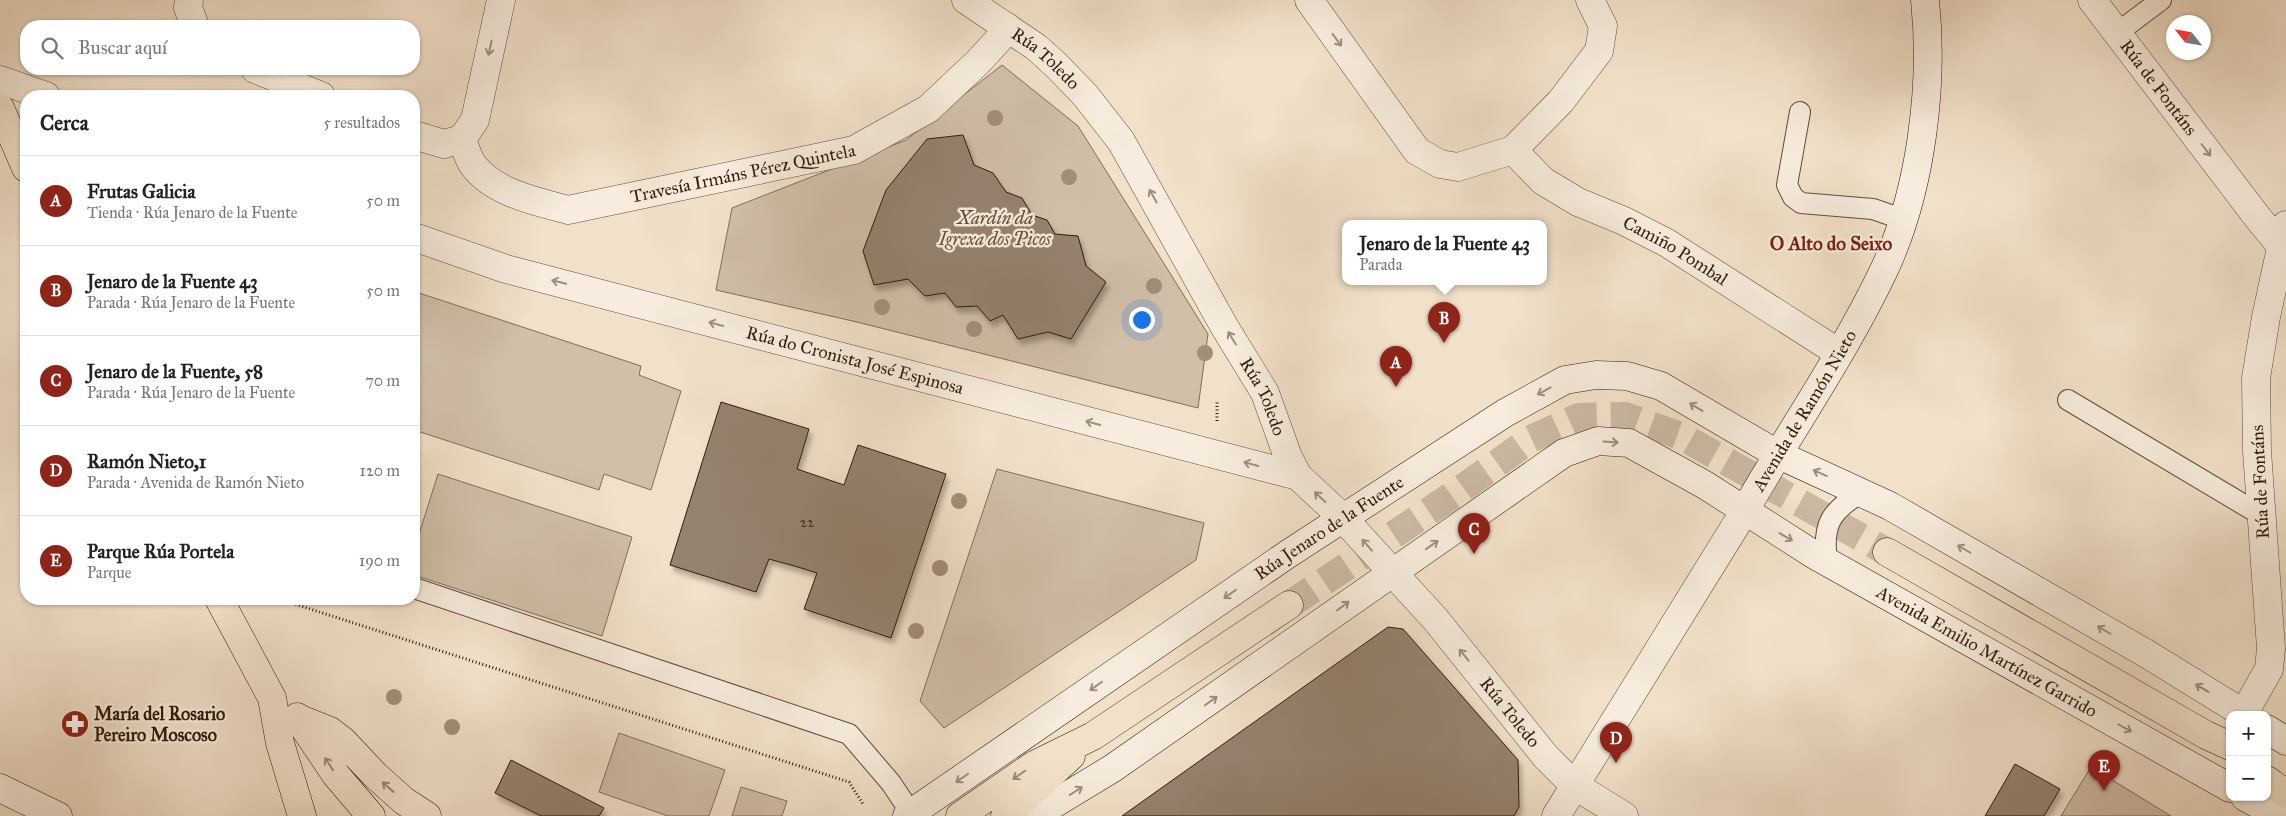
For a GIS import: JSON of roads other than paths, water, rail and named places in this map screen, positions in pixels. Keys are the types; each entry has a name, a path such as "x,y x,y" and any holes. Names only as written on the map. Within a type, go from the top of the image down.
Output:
{"main road":[{"path":"0,108 20,150"},
{"name":"Avenida Emilio Martínez Garrido","path":"1887,552 2218,740"},
{"path":"223,605 272,698 280,743 302,816"},
{"path":"960,816 1034,765 1093,736 1289,605"},
{"path":"272,698 300,719 330,731 343,741 375,775 404,801 427,816"},
{"path":"300,719 336,775 371,816"},
{"path":"1005,816 1093,736"},
{"path":"2271,764 2286,771"}],"street":[{"path":"420,137 444,144 462,139 474,120 500,0"},
{"name":"Rúa Toledo","path":"966,0 1036,47 1066,75 1121,141 1224,326 1265,394 1288,457 1298,476 1343,518 1436,620 1546,757 1574,785 1624,816"},
{"path":"1309,0 1417,151 1440,164 1458,167 1513,150 1561,101 1599,51 1603,26 1590,0"},
{"name":"Avenida de Ramón Nieto","path":"1556,816 1744,512 1839,353 1885,268 1902,219 1915,170 1928,89 1928,31 1924,0"},
{"name":"Rúa de Fontáns","path":"2092,0 2285,240 2266,317 2256,378 2257,451 2271,648 2268,669 2247,711"},
{"name":"Travesía Irmáns Pérez Quintela","path":"462,139 472,164 491,183 534,201 568,210 854,150 928,109 978,62 1001,37 1007,27"},
{"path":"270,75 306,90"},
{"path":"0,80 29,90"},
{"name":"Camiño Pombal","path":"1513,150 1543,181 1578,202 1667,243 1839,353"},
{"name":"Rúa do Cronista José Espinosa","path":"420,239 506,269 1298,476"},
{"name":"Rúa Jenaro de la Fuente","path":"909,815 1343,518 1505,413 1565,380 1596,375 1627,376 1661,386 1777,454"},
{"path":"1034,816 1113,768 1317,627 1345,604 1564,453 1598,441 1629,443 1696,480 1744,512"},
{"path":"1777,454 1890,506 2147,654 2240,711"},
{"name":"Avenida Emilio Martínez Garrido","path":"1744,512 1827,562 2226,786"},
{"path":"2271,732 2286,741"},
{"path":"0,788 58,816"}],"lane":[{"path":"2117,33 2161,0"},
{"path":"1800,112 1788,185 1792,197 1801,203 1873,209 1902,219"},
{"path":"2068,400 2261,515"},
{"path":"1827,562 1824,542 1826,529 1831,517 1839,507 1862,492"},
{"path":"420,590 849,734 891,783 909,815"}],"tunnel":[{"path":"1289,605 1450,497 1531,439 1579,417 1625,416 1683,437 1887,552"}],"place":[{"name":"Jenaro de la Fuente 43","path":"1444,343"},
{"name":"Frutas Galicia","path":"1396,387"},
{"name":"Jenaro de la Fuente, 58","path":"1474,554"},
{"name":"María del Rosario Pereiro Moscoso","path":"75,724"},
{"name":"Ramón Nieto,1","path":"1616,763"},
{"name":"Parque Rúa Portela","path":"2104,791"}],"district":[{"name":"O Alto do Seixo","path":"1831,243"}],"park label":[{"name":"Xardín da Igrexa dos Picos","path":"995,228"}]}
